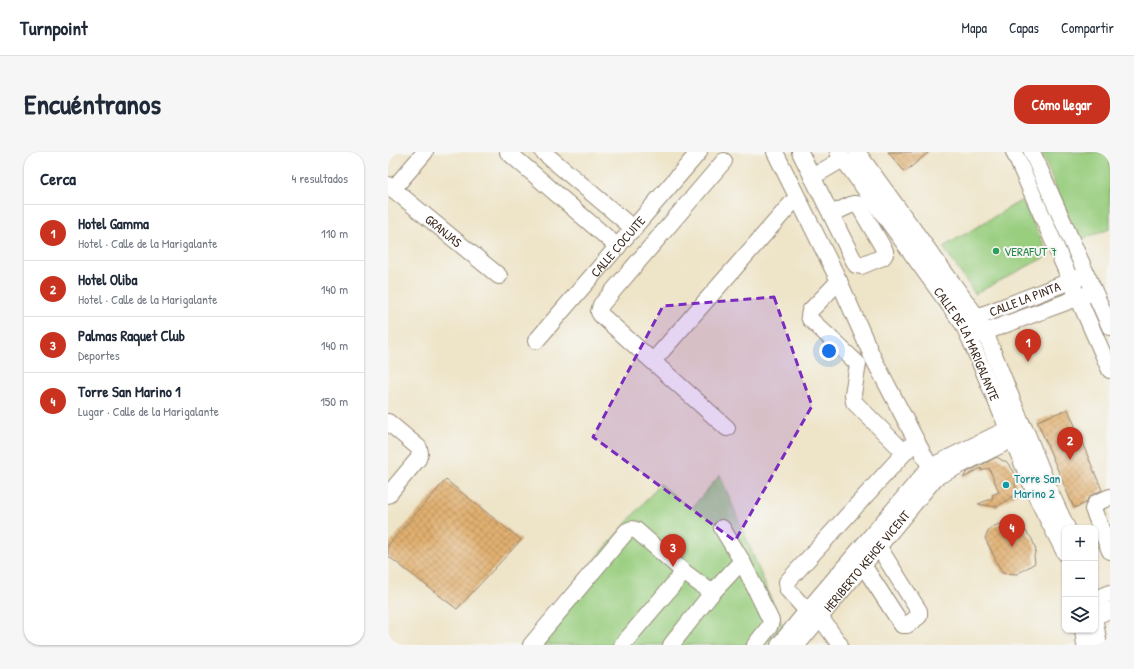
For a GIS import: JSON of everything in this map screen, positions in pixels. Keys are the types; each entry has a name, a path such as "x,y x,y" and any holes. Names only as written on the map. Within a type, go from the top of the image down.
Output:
{"street":[{"path":"390,187 425,152"},
{"path":"508,152 618,247"},
{"path":"542,152 634,229"},
{"name":"CALLE COCUITE","path":"536,341 699,152"},
{"path":"775,152 839,281 873,358 933,472 1017,431"},
{"path":"800,152 831,214"},
{"path":"1014,152 1110,370"},
{"path":"1032,152 1110,327"},
{"path":"812,177 846,154"},
{"name":"CALLE DE LA MARIGALANTE","path":"846,154 977,317 985,332 1017,431 1062,546"},
{"name":"CALLE DE LA MARIGALANTE","path":"846,154 963,324 1017,431"},
{"path":"724,160 606,299 599,308 599,312 727,428"},
{"name":"GRANJAS","path":"390,187 499,276"},
{"path":"652,361 797,197"},
{"name":"CALLE LA PINTA","path":"963,324 977,317 1087,275"},
{"path":"839,281 810,311 809,316 810,319 858,364"},
{"name":"CALLE LA PINTA","path":"970,339 985,332 1094,292"},
{"path":"858,364 873,358"},
{"path":"858,364 853,394 854,402 904,452"},
{"path":"388,422 419,448 420,453 418,459 388,495"},
{"path":"840,645 814,614 788,590 787,582 916,440"},
{"name":"HERIBERTO KEHOE VICENT","path":"780,645 799,639 814,614 933,472"},
{"name":"CALLE DE LA MARIGALANTE","path":"1044,497 1065,525"},
{"path":"1110,497 1096,503 1093,509 1110,551"},
{"path":"722,528 742,562 771,621 769,627 755,645"},
{"path":"531,645 627,531 632,529 636,530 684,572 712,593"},
{"path":"859,560 902,625 907,625 919,616 919,611 875,541"},
{"path":"671,645 712,593 742,562"},
{"path":"622,645 684,572"},
{"path":"1098,598 1110,593"},
{"path":"1098,615 1110,610"},
{"path":"1083,633 1085,645"},
{"path":"1097,633 1099,645"}],"highlighted area":[{"path":"774,297 812,406 735,541 593,437 663,306"}],"green space":[{"path":"1041,152 1110,152 1110,229 1079,240"},
{"name":"VERAFUT 7","path":"1022,200 1049,255 975,294 943,247"},
{"path":"720,475 782,625 766,645 522,645 660,484 691,509"}],"building":[{"path":"888,152 929,152 905,172"},
{"path":"1068,409 1102,490 1088,498 1086,503 1074,508 1037,421"},
{"name":"Torre San Marino 2","path":"997,457 1003,461 1006,461 1013,470 1016,477 1015,489 1017,488 1019,492 997,507 978,504 993,498 992,495 999,492 989,468 982,471 981,468 963,478 966,473"},
{"path":"446,480 521,540 457,609 388,556 388,545"},
{"path":"1006,521 1014,523 1024,529 1032,539 1036,550 1034,556 1035,563 1017,574 1002,573 985,538 990,528"}],"place":[{"name":"VERAFUT 7","path":"996,251"},
{"name":"Hotel Gamma","path":"1028,362"},
{"name":"Hotel Oliba","path":"1070,460"},
{"name":"Torre San Marino 2","path":"1006,485"},
{"name":"Torre San Marino 1","path":"1012,547"},
{"name":"Palmas Raquet Club","path":"673,567"}]}
